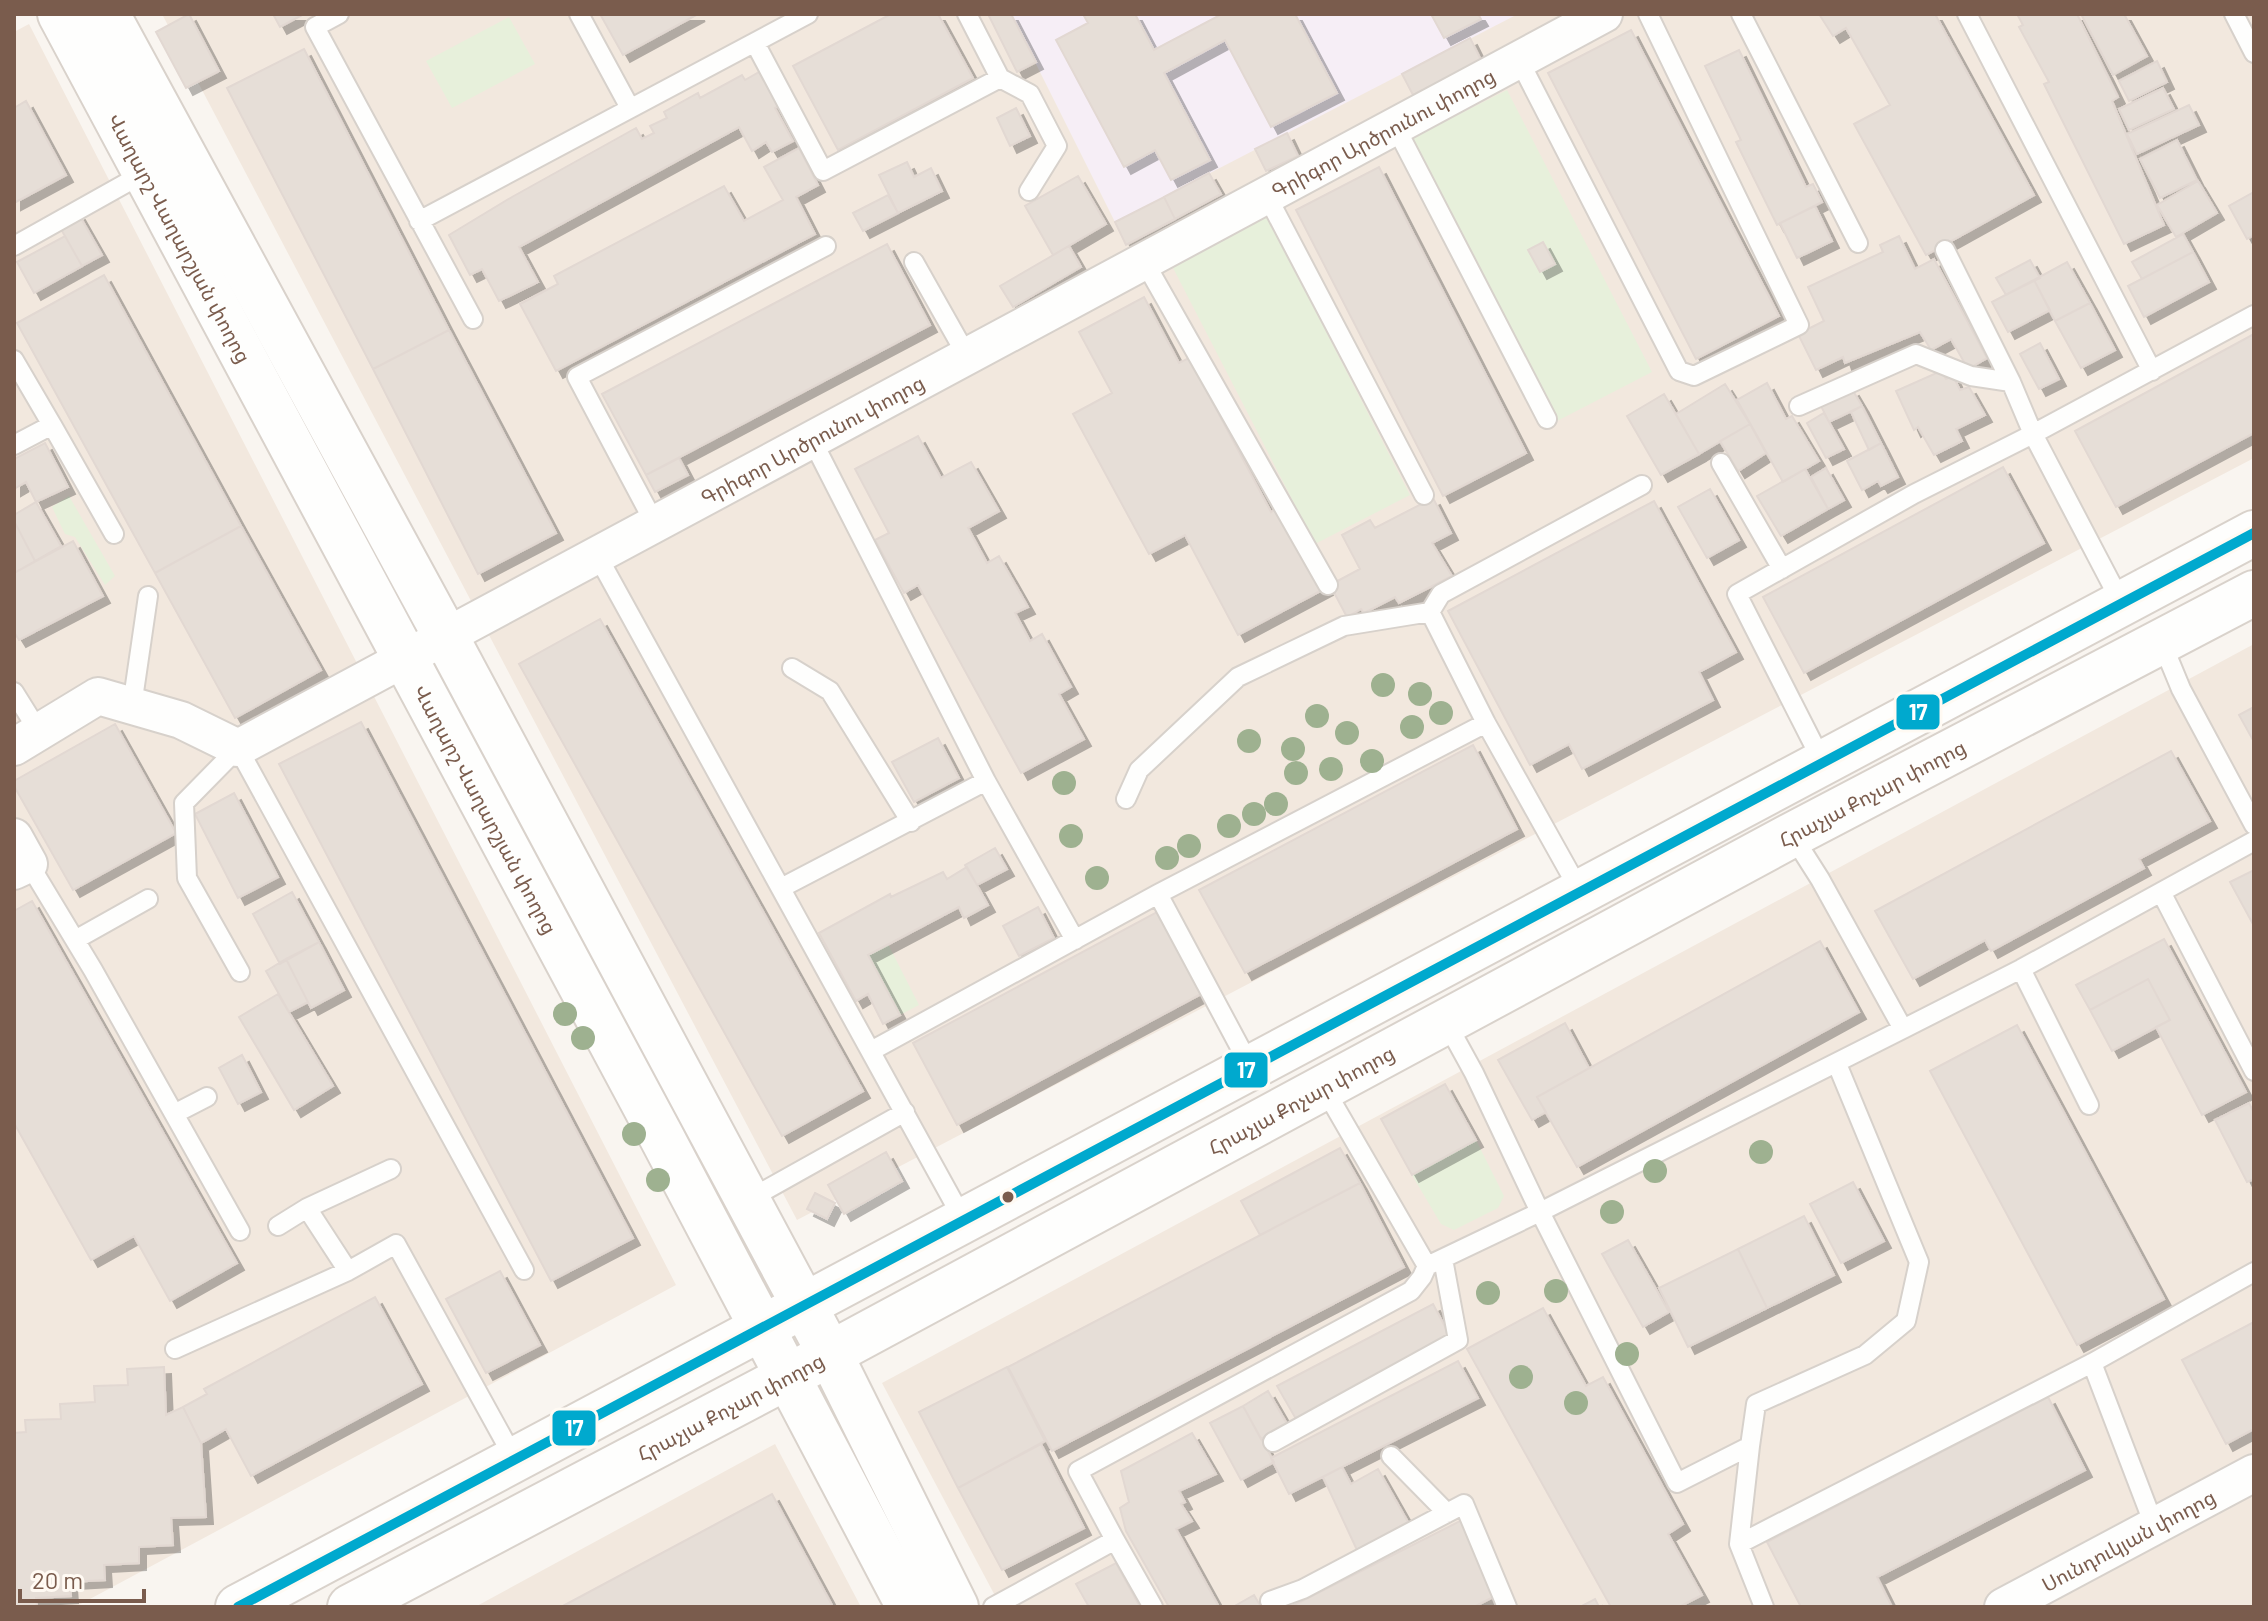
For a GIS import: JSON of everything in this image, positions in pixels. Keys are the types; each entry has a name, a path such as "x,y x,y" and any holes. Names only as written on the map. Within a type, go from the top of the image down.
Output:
{"main road":[{"name":"Վաղարշ Վաղարշյան փողոց","path":"60,14 909,1607"},
{"name":"Վաղարշ Վաղարշյան փողոց","path":"107,14 446,637 830,1354 956,1607"},
{"path":"238,1607 2254,533"},
{"name":"Հրաչյա Քոչար փողոց","path":"350,1607 830,1354 1792,835 2254,593"}],"street":[{"name":"Գրիգոր Արծրունու փողոց","path":"238,748 1604,14"},
{"path":"26,739 98,696 181,720 238,748"},
{"name":"Սունդուկյան փողոց","path":"2003,1607 2254,1473"}],"lane":[{"path":"339,14 315,27 473,319"},
{"path":"579,14 630,108"},
{"path":"419,221 755,43 789,19 808,14"},
{"path":"967,14 1000,78 1030,94 1057,146 1029,191"},
{"path":"1519,60 1679,371 1694,376 1799,325 1648,14"},
{"path":"1741,14 1858,243"},
{"path":"1967,14 2152,371"},
{"path":"2234,14 2254,53"},
{"path":"755,43 823,171 1000,78"},
{"path":"1395,126 1547,419"},
{"path":"14,246 146,172"},
{"path":"1267,196 1424,495"},
{"path":"655,524 577,377 826,246"},
{"path":"1945,250 2011,382 2033,434 2122,604"},
{"path":"1144,261 1328,585"},
{"path":"914,262 967,356"},
{"path":"1823,763 1737,594 1914,494 2254,315"},
{"path":"1799,406 1916,354 1971,376 2011,382"},
{"path":"14,360 114,534"},
{"path":"14,445 52,425"},
{"path":"812,440 986,781 1075,940"},
{"path":"1721,463 1782,569"},
{"path":"1126,799 1139,770 1238,677 1344,626 1430,612 1441,594 1642,485"},
{"path":"597,555 964,1221"},
{"path":"132,706 148,596"},
{"path":"1430,612 1486,723 1581,893"},
{"path":"2162,643 2181,689 2254,825"},
{"path":"792,668 830,691 911,822"},
{"path":"14,692 26,739"},
{"path":"871,1051 1158,894 1486,723"},
{"path":"240,972 187,878 184,803 238,748 524,1270"},
{"path":"781,888 986,781"},
{"path":"1792,835 1820,879 1903,1029"},
{"path":"1153,1607 1078,1471 1411,1291 1435,1262 1837,1064 2021,969 2254,841"},
{"path":"19,857 75,940 240,1231"},
{"path":"2161,892 2254,1071"},
{"path":"1158,894 1251,1068"},
{"path":"75,940 148,899"},
{"path":"2021,969 2089,1105"},
{"path":"1446,1022 1677,1483 1750,1446"},
{"path":"1764,1607 1739,1544 1756,1404 1865,1355 1906,1321 1919,1262 1837,1064"},
{"path":"1273,1442 1458,1340 1435,1262 1324,1088"},
{"path":"174,1114 207,1097"},
{"path":"746,1201 905,1112"},
{"path":"278,1226 307,1208 391,1169"},
{"path":"307,1208 348,1271"},
{"path":"175,1349 348,1271 396,1244 515,1460"},
{"path":"1739,1544 2092,1363 2254,1272"},
{"path":"2092,1363 2154,1525"},
{"path":"1391,1456 1447,1513"},
{"path":"1270,1601 1303,1589 1464,1504 1507,1607"},
{"path":"993,1607 1115,1540"}],"shaded area":[{"path":"162,14 2254,14 2254,458 797,1220"},
{"path":"1011,14 1518,14 1115,222"},
{"path":"29,24 676,1285 75,1607 14,1607 14,32"},
{"path":"2254,644 2254,1607 1001,1607 882,1383"},
{"path":"775,1444 861,1607 475,1607"}],"green space":[{"path":"509,17 535,64 452,108 426,61"},
{"path":"1507,90 1652,372 1557,421 1412,138"},
{"path":"1265,213 1410,495 1315,544 1170,262"},
{"path":"69,496 115,576 105,585 75,537 65,534 52,507"},
{"path":"888,944 919,1005 900,1015 868,955"},
{"path":"1476,1140 1504,1196 1498,1208 1454,1230 1441,1224 1412,1175"}],"building":[{"path":"189,14 219,71 186,88 156,32"},
{"path":"273,14 304,14 280,27"},
{"path":"600,14 698,14 623,55"},
{"path":"891,14 938,14 973,78 838,150 793,66"},
{"path":"988,14 1011,14 1036,62 1017,72"},
{"path":"1083,14 1135,14 1154,50 1222,14 1295,14 1337,93 1271,127 1225,40 1164,73 1210,160 1171,180 1155,150 1124,167 1056,40 1088,23"},
{"path":"1431,14 1478,14 1481,19 1444,38"},
{"path":"1819,14 1935,14 2034,195 1926,255 1854,124 1890,105 1846,28 1833,36"},
{"path":"2017,14 2077,14 2118,97 2112,101 2164,225 2124,244 2044,84 2049,82 2019,27 2023,25"},
{"path":"2081,14 2124,14 2147,56 2113,75"},
{"path":"1631,30 1779,316 1696,359 1548,73"},
{"path":"1470,38 1481,60 1413,95 1402,74"},
{"path":"304,49 449,330 373,369 227,88"},
{"path":"1739,50 1806,187 1813,184 1822,202 1777,225 1736,142 1741,140 1705,66"},
{"path":"2157,61 2167,82 2129,101 2119,81"},
{"path":"761,71 779,106 775,108 793,141 772,152 766,142 752,151 739,127 519,247 538,282 499,301 482,269 470,275 449,235 636,128 642,139 654,133 650,126 667,118 664,112 698,93 700,98 742,75 745,80"},
{"path":"2163,88 2174,109 2129,130 2119,109"},
{"path":"26,101 66,175 14,203 14,108"},
{"path":"2189,105 2199,125 2137,154 2127,134"},
{"path":"1016,108 1030,136 1010,146 997,118"},
{"path":"1287,133 1298,156 1266,171 1255,149"},
{"path":"2177,140 2197,180 2160,198 2140,159"},
{"path":"799,148 818,185 796,197 815,234 556,371 520,304 558,284 554,276 724,186 744,221 783,200 764,167"},
{"path":"907,162 914,177 931,168 942,191 898,213 879,175"},
{"path":"1379,167 1526,453 1443,496 1296,210"},
{"path":"1209,173 1221,194 1175,219 1164,197"},
{"path":"1078,176 1106,224 1053,255 1025,206"},
{"path":"2198,181 2217,213 2176,237 2157,205"},
{"path":"2254,192 2254,235 2247,239 2229,206"},
{"path":"888,195 898,213 863,231 853,213"},
{"path":"1164,197 1175,219 1126,245 1115,222"},
{"path":"1815,206 1832,241 1797,258 1780,223"},
{"path":"78,213 102,255 82,266 58,224"},
{"path":"2183,234 2193,252 2142,279 2132,262"},
{"path":"65,236 82,266 34,293 17,262"},
{"path":"1899,236 1915,269 1934,259 1987,358 1968,369 1951,339 1931,350 1920,332 1845,363 1843,357 1816,370 1798,334 1824,321 1808,287 1883,252 1880,245"},
{"path":"1543,242 1555,264 1540,272 1528,250"},
{"path":"887,244 930,325 646,475 602,394"},
{"path":"1069,246 1081,267 1013,307 1000,286"},
{"path":"2193,252 2209,282 2144,317 2128,286"},
{"path":"2030,260 2040,278 2006,295 1996,278"},
{"path":"2067,262 2090,303 2055,321 2034,280"},
{"path":"104,275 241,526 155,573 17,323"},
{"path":"2034,280 2050,310 2008,332 1992,302"},
{"path":"1144,297 1179,363 1189,358 1271,512 1281,506 1326,588 1238,635 1185,535 1149,554 1073,414 1112,393 1079,332"},
{"path":"2090,303 2115,350 2081,368 2055,321"},
{"path":"449,330 556,533 478,574 373,369"},
{"path":"2254,334 2254,433 2116,507 2075,431"},
{"path":"2040,343 2059,379 2039,389 2020,354"},
{"path":"1941,371 1946,379 1953,376 1960,390 1969,387 1985,415 1956,429 1962,441 1934,455 1918,427 1914,430 1896,391"},
{"path":"1767,383 1786,419 1792,416 1819,461 1783,482 1737,400"},
{"path":"1725,384 1750,424 1699,454 1676,414"},
{"path":"1852,389 1862,406 1829,422 1820,404"},
{"path":"1664,394 1699,454 1661,475 1627,416"},
{"path":"1862,406 1881,443 1869,450 1851,412"},
{"path":"1824,413 1844,449 1826,458 1807,423"},
{"path":"1750,424 1766,453 1738,471 1720,441"},
{"path":"918,436 941,478 971,462 999,511 968,528 987,563 999,556 1028,607 1015,613 1030,641 1042,634 1071,687 1059,694 1084,739 1021,773 918,585 904,593 875,540 889,533 855,469"},
{"path":"45,443 68,487 36,502 26,482 14,489 14,459"},
{"path":"1881,443 1898,477 1881,486 1878,481 1862,490 1847,461"},
{"path":"679,458 688,475 655,492 646,475"},
{"path":"2003,467 2044,543 1804,673 1763,597"},
{"path":"1826,468 1844,500 1828,509 1811,477"},
{"path":"1805,469 1828,509 1781,536 1757,496"},
{"path":"1710,489 1739,540 1707,558 1678,507"},
{"path":"1433,498 1451,533 1432,543 1452,576 1399,603 1395,597 1364,613 1361,609 1347,617 1330,585 1360,569 1342,535 1370,520 1375,528"},
{"path":"1654,501 1736,652 1699,672 1713,700 1582,769 1569,744 1530,765 1448,611"},
{"path":"36,502 61,546 35,561 14,521 14,515"},
{"path":"14,521 35,561 14,573"},
{"path":"241,526 321,670 235,718 155,573"},
{"path":"73,541 103,596 19,640 14,632 14,573"},
{"path":"600,619 863,1091 782,1136 519,664"},
{"path":"2254,707 2254,742 2239,715"},
{"path":"361,722 633,1238 551,1281 279,764"},
{"path":"115,724 176,833 73,890 14,781"},
{"path":"938,738 959,778 914,802 892,762"},
{"path":"1473,745 1517,829 1245,973 1199,890"},
{"path":"2171,751 2210,821 2139,859 2144,868 1991,951 1985,940 1913,979 1875,911"},
{"path":"234,793 278,877 238,898 195,814"},
{"path":"995,848 1007,869 977,885 965,865"},
{"path":"967,867 988,905 964,918 959,907 868,955 900,1015 883,1024 868,994 856,1001 819,933 890,894 891,897 943,872 947,879"},
{"path":"2254,870 2254,926 2230,882"},
{"path":"292,892 319,942 280,964 253,914"},
{"path":"32,901 237,1263 170,1301 134,1236 91,1260 14,1123 14,911"},
{"path":"1038,907 1054,938 1019,956 1003,926"},
{"path":"1157,912 1201,994 957,1125 913,1043"},
{"path":"2164,939 2246,1092 2202,1115 2156,1027 2170,1020 2148,979 2090,1010 2076,985"},
{"path":"1820,941 1859,1012 1577,1167 1537,1097"},
{"path":"319,942 344,990 311,1008 286,959"},
{"path":"286,959 308,1002 289,1012 266,971"},
{"path":"2148,979 2170,1020 2112,1051 2090,1010"},
{"path":"278,994 333,1086 294,1110 239,1017"},
{"path":"1565,1023 1589,1068 1537,1097 1546,1112 1532,1120 1498,1060"},
{"path":"2017,1025 2164,1299 2077,1345 1930,1071"},
{"path":"242,1055 261,1092 238,1104 219,1068"},
{"path":"1445,1084 1476,1140 1412,1175 1381,1119"},
{"path":"2249,1103 2254,1113 2254,1179 2247,1182 2215,1120"},
{"path":"1340,1148 1360,1183 1260,1235 1241,1201"},
{"path":"886,1152 902,1181 844,1214 828,1185"},
{"path":"1853,1182 1884,1241 1841,1263 1810,1204"},
{"path":"1360,1183 1404,1267 1052,1451 1008,1367"},
{"path":"815,1193 835,1203 827,1219 807,1209"},
{"path":"1804,1216 1834,1275 1767,1308 1738,1249"},
{"path":"1628,1240 1669,1312 1643,1327 1602,1254"},
{"path":"1738,1249 1767,1308 1688,1347 1659,1288"},
{"path":"500,1271 540,1345 486,1373 446,1299"},
{"path":"375,1297 422,1384 251,1476 226,1429 201,1443 183,1407 207,1394 204,1389"},
{"path":"1433,1304 1451,1338 1296,1419 1277,1386"},
{"path":"1543,1308 1586,1386 1603,1377 1683,1524 1668,1534 1702,1595 1679,1607 1611,1607 1467,1349"},
{"path":"2254,1322 2254,1429 2226,1444 2182,1360"},
{"path":"1458,1361 1478,1398 1289,1494 1271,1458"},
{"path":"164,1367 166,1415 183,1407 201,1443 206,1517 171,1518 173,1545 139,1547 139,1563 104,1565 105,1580 70,1582 71,1596 36,1598 37,1607 14,1607 14,1433 26,1432 25,1420 61,1419 60,1404 95,1402 94,1386 128,1385 127,1369"},
{"path":"1007,1367 1045,1441 958,1488 919,1412"},
{"path":"1268,1391 1287,1424 1261,1439 1243,1406"},
{"path":"2048,1397 2085,1470 1877,1577 1892,1607 1801,1607 1767,1542"},
{"path":"1243,1406 1274,1462 1241,1480 1210,1423"},
{"path":"1192,1433 1216,1474 1179,1491 1185,1502 1181,1504 1192,1521 1176,1529 1219,1607 1169,1607 1126,1531 1120,1508 1129,1502 1121,1471"},
{"path":"1041,1444 1084,1528 1002,1570 958,1488"},
{"path":"1342,1467 1351,1484 1378,1469 1408,1522 1357,1550 1323,1477"},
{"path":"772,1494 833,1607 561,1607 731,1516"},
{"path":"1462,1520 1495,1596 1474,1607 1290,1607"},
{"path":"1116,1563 1140,1607 1089,1607 1076,1584"},
{"path":"1254,1595 1261,1607 1233,1607"},
{"path":"1595,1599 1599,1607 1580,1607"}],"transit line":[{"name":"17","path":"238,1607 2254,533"}]}
